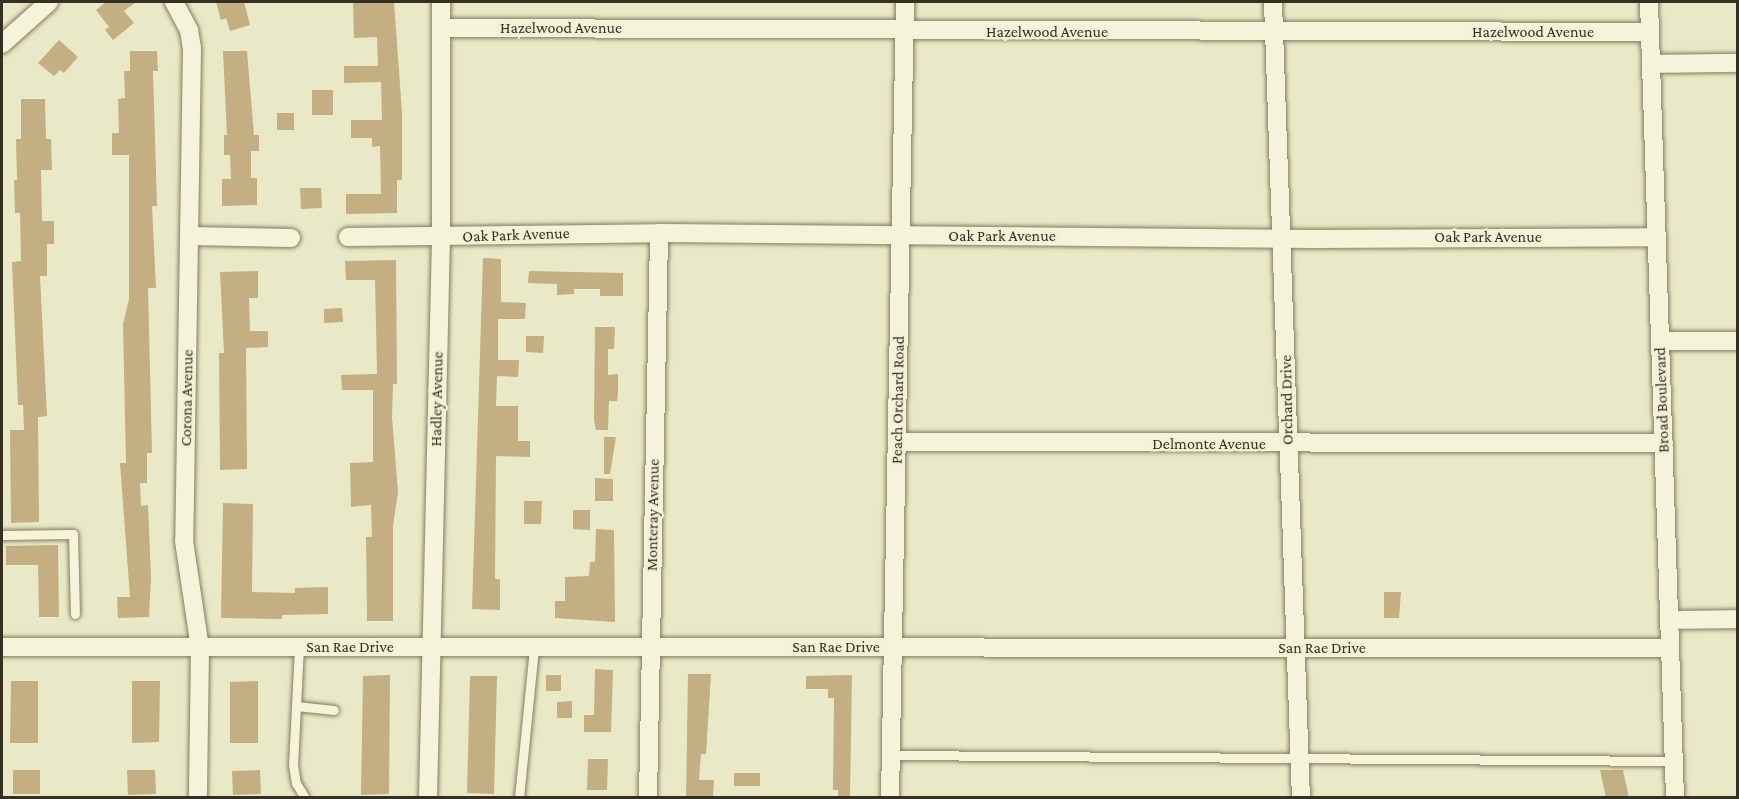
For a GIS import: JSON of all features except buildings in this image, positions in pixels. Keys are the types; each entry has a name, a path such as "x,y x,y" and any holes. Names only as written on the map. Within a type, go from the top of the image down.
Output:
{"street":[{"path":"2,44 49,2"},
{"name":"Corona Avenue","path":"174,2 189,30 192,48 184,541 200,648 198,798"},
{"name":"Hadley Avenue","path":"428,798 441,237 443,28 441,2"},
{"name":"Peach Orchard Road","path":"890,798 905,2"},
{"name":"Orchard Drive","path":"1273,2 1283,238 1288,445 1298,648 1301,798"},
{"name":"Broad Boulevard","path":"1649,2 1675,798"},
{"name":"Hazelwood Avenue","path":"443,28 1650,32"},
{"path":"1651,64 1737,63"},
{"name":"Oak Park Avenue","path":"348,237 659,232 1283,238 1656,237"},
{"name":"Monteray Avenue","path":"648,798 659,232"},
{"path":"190,236 291,238"},
{"path":"1660,341 1737,341"},
{"name":"Delmonte Avenue","path":"897,441 1288,445 1664,443"},
{"path":"1670,620 1737,619"},
{"name":"San Rae Drive","path":"2,647 1670,648"}],"lane":[{"path":"2,536 73,534 75,614"},
{"path":"299,647 293,765 296,783 305,798"},
{"path":"519,798 534,647"},
{"path":"296,706 334,710"},
{"path":"892,755 1674,760"}]}
